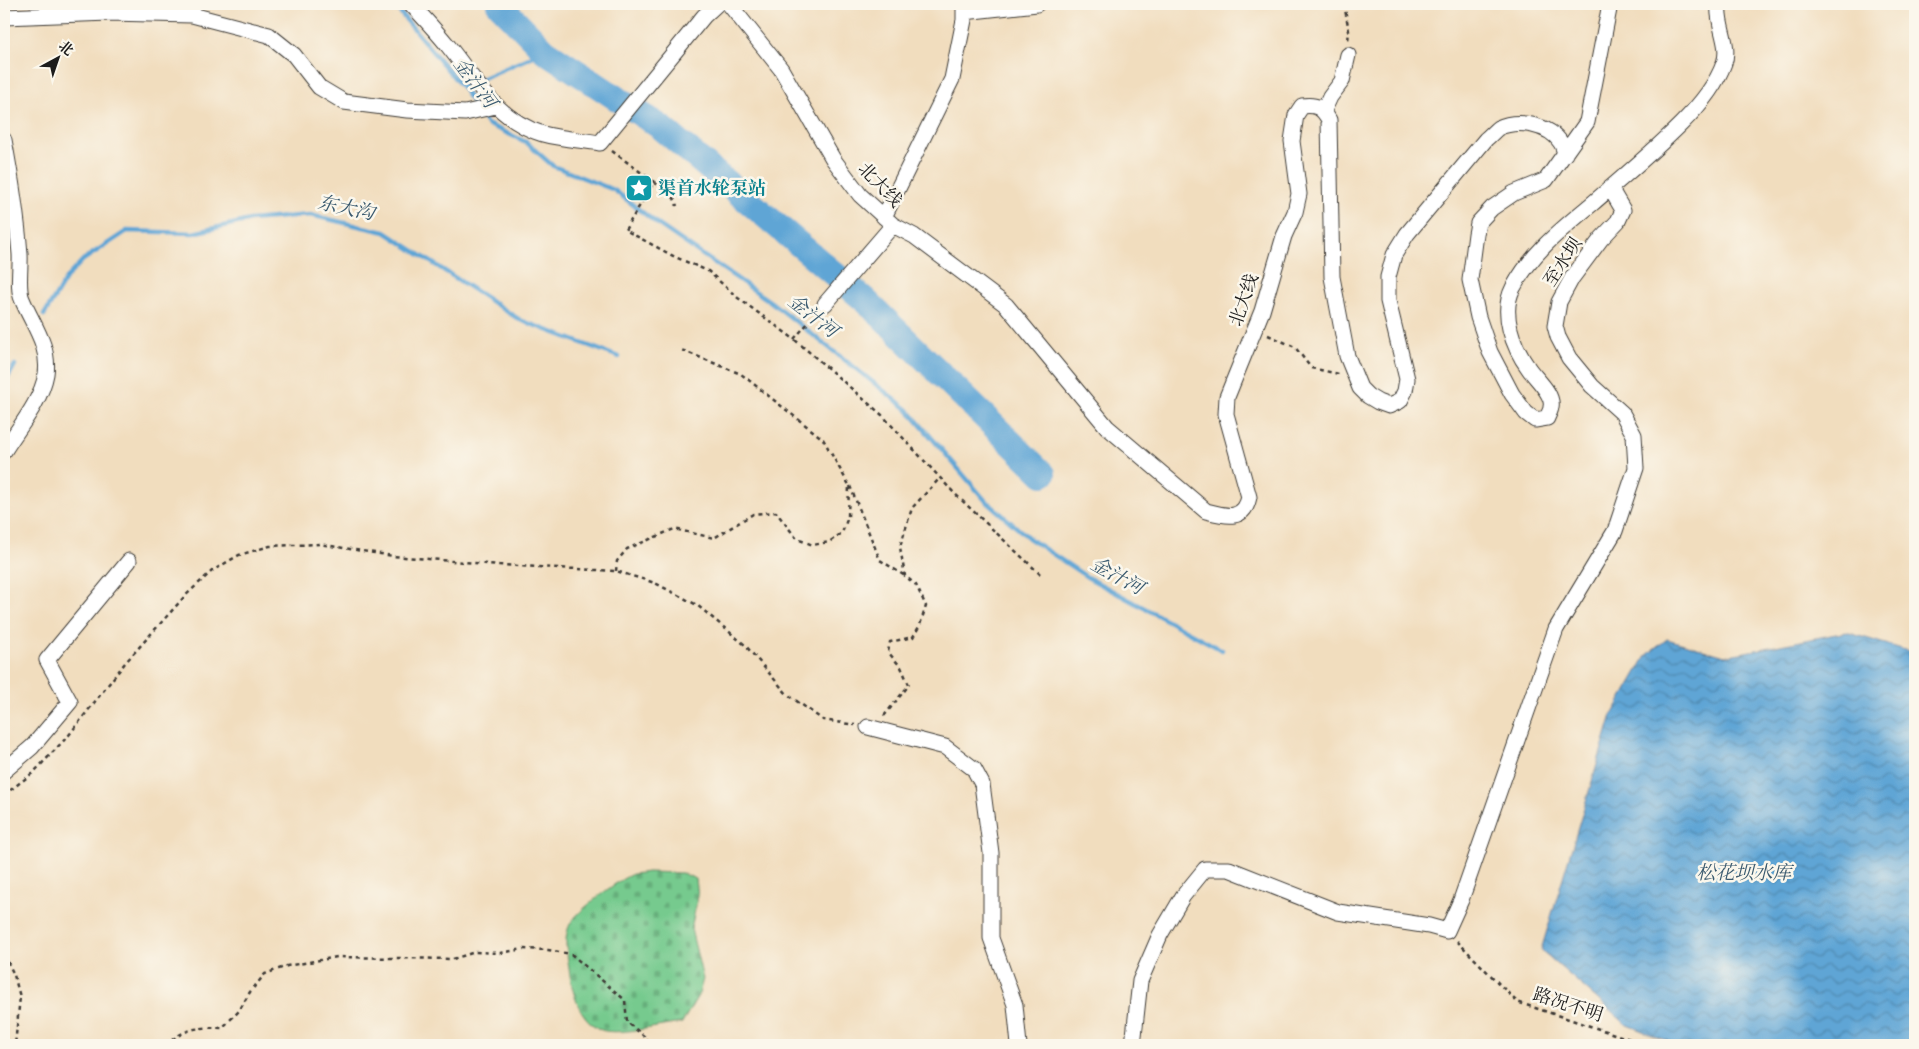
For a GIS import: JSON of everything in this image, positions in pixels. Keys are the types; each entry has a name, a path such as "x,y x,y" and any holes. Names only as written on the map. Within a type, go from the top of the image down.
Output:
{"street":[{"path":"411,4 449,47 490,108 543,134 600,143 704,16 717,4"},
{"name":"北大线","path":"729,4 781,69 833,159 860,195 888,221 914,236 1006,305 1107,426 1206,511 1223,516 1237,515 1247,507 1249,497 1226,414 1227,398 1262,311 1284,236 1295,212 1299,194 1292,140 1296,115 1302,106 1314,104 1324,110"},
{"path":"825,304 872,248 888,221 952,80 964,8 1037,4"},
{"path":"1610,4 1587,122 1546,180 1514,193 1492,208 1478,223 1470,280 1478,317 1490,352 1512,394 1526,413 1535,420 1547,418 1552,406 1548,395 1519,354 1506,310 1512,289 1527,266 1546,243 1656,149 1690,115 1716,82 1725,61 1726,49 1718,15 1719,4"},
{"path":"4,17 109,8 192,15 270,35 294,55 319,87 344,102 407,110 465,112 490,108"},
{"path":"1348,56 1342,81 1330,97 1324,110 1329,120 1330,133 1332,277 1348,356 1355,378 1360,388 1378,402 1389,406 1400,401 1405,391 1407,379 1388,301 1388,278 1394,255 1407,234 1486,139 1498,128 1530,124 1552,133 1560,142 1565,154"},
{"path":"4,140 11,176 20,254 21,297 40,334 45,351 46,374 39,396 4,451"},
{"name":"至水坝","path":"1448,932 1461,900 1556,629 1615,531 1636,468 1634,435 1622,413 1592,386 1569,358 1558,337 1555,326 1559,302 1572,278 1601,239 1618,221 1623,210 1610,188"},
{"path":"4,771 32,747 70,702 47,660 129,560"},
{"path":"868,728 945,747 974,769 982,784 991,853 991,938 1015,1005 1019,1045"},
{"path":"1133,1045 1140,981 1164,927 1183,896 1206,869 1229,869 1338,912 1430,926 1448,932"}],"path":[{"path":"1344,4 1349,31 1348,56"},
{"path":"600,143 674,198 677,206"},
{"path":"654,182 626,230 675,257 708,271 738,298 794,339 882,415 940,478 1040,574"},
{"path":"794,339 808,324"},
{"path":"1255,329 1296,347 1311,368 1355,378"},
{"path":"4,795 34,772 69,734 125,663 185,596 212,571 239,555 270,546 319,544 412,557 499,565 616,571 654,583 697,605 745,645 787,694 823,720 868,728 885,716 909,685 901,666 888,652 890,642 913,637 920,625 926,606 916,585 880,560 849,485 823,439 741,374 679,349"},
{"path":"905,576 900,548 912,508 940,478"},
{"path":"616,571 617,561 627,549 635,545 674,529 714,538 753,514 776,512 797,539 812,545 828,542 842,533 848,517 849,485"},
{"name":"路况不明","path":"1448,932 1517,1002 1648,1045"},
{"path":"166,1045 176,1036 198,1027 222,1028 239,1011 250,992 265,974 287,966 336,957 453,959 475,952 500,953 524,949 548,950 571,954 625,1000 627,1022 645,1037 651,1045"},
{"path":"4,954 14,975 20,997 15,1045"},
{"path":"86,1045 92,1043 116,1045"}],"green space":[{"path":"648,872 682,873 696,879 698,896 691,929 703,979 699,994 682,1023 615,1032 599,1029 584,1016 576,999 567,952 567,933 574,919 599,896 633,874"}],"water":[{"name":"松花坝水库","path":"1846,632 1915,653 1915,1045 1678,1045 1627,1025 1541,950 1612,715 1646,656 1667,639 1725,656"}],"waterway":[{"name":"金汁河","path":"393,4 462,87 487,124 526,142 553,166 614,190 659,225 771,302 907,409 985,500 1030,539 1087,577 1222,650"},
{"path":"499,4 545,51 662,128 866,301 1043,474"},
{"path":"462,87 545,51"},
{"name":"东大沟","path":"44,315 67,277 83,260 127,231 193,233 250,220 310,215 385,232 520,320 619,357"},
{"name":"东大沟","path":"4,384 15,365"}],"place":[{"name":"渠首水轮泵站","path":"639,188"}]}
